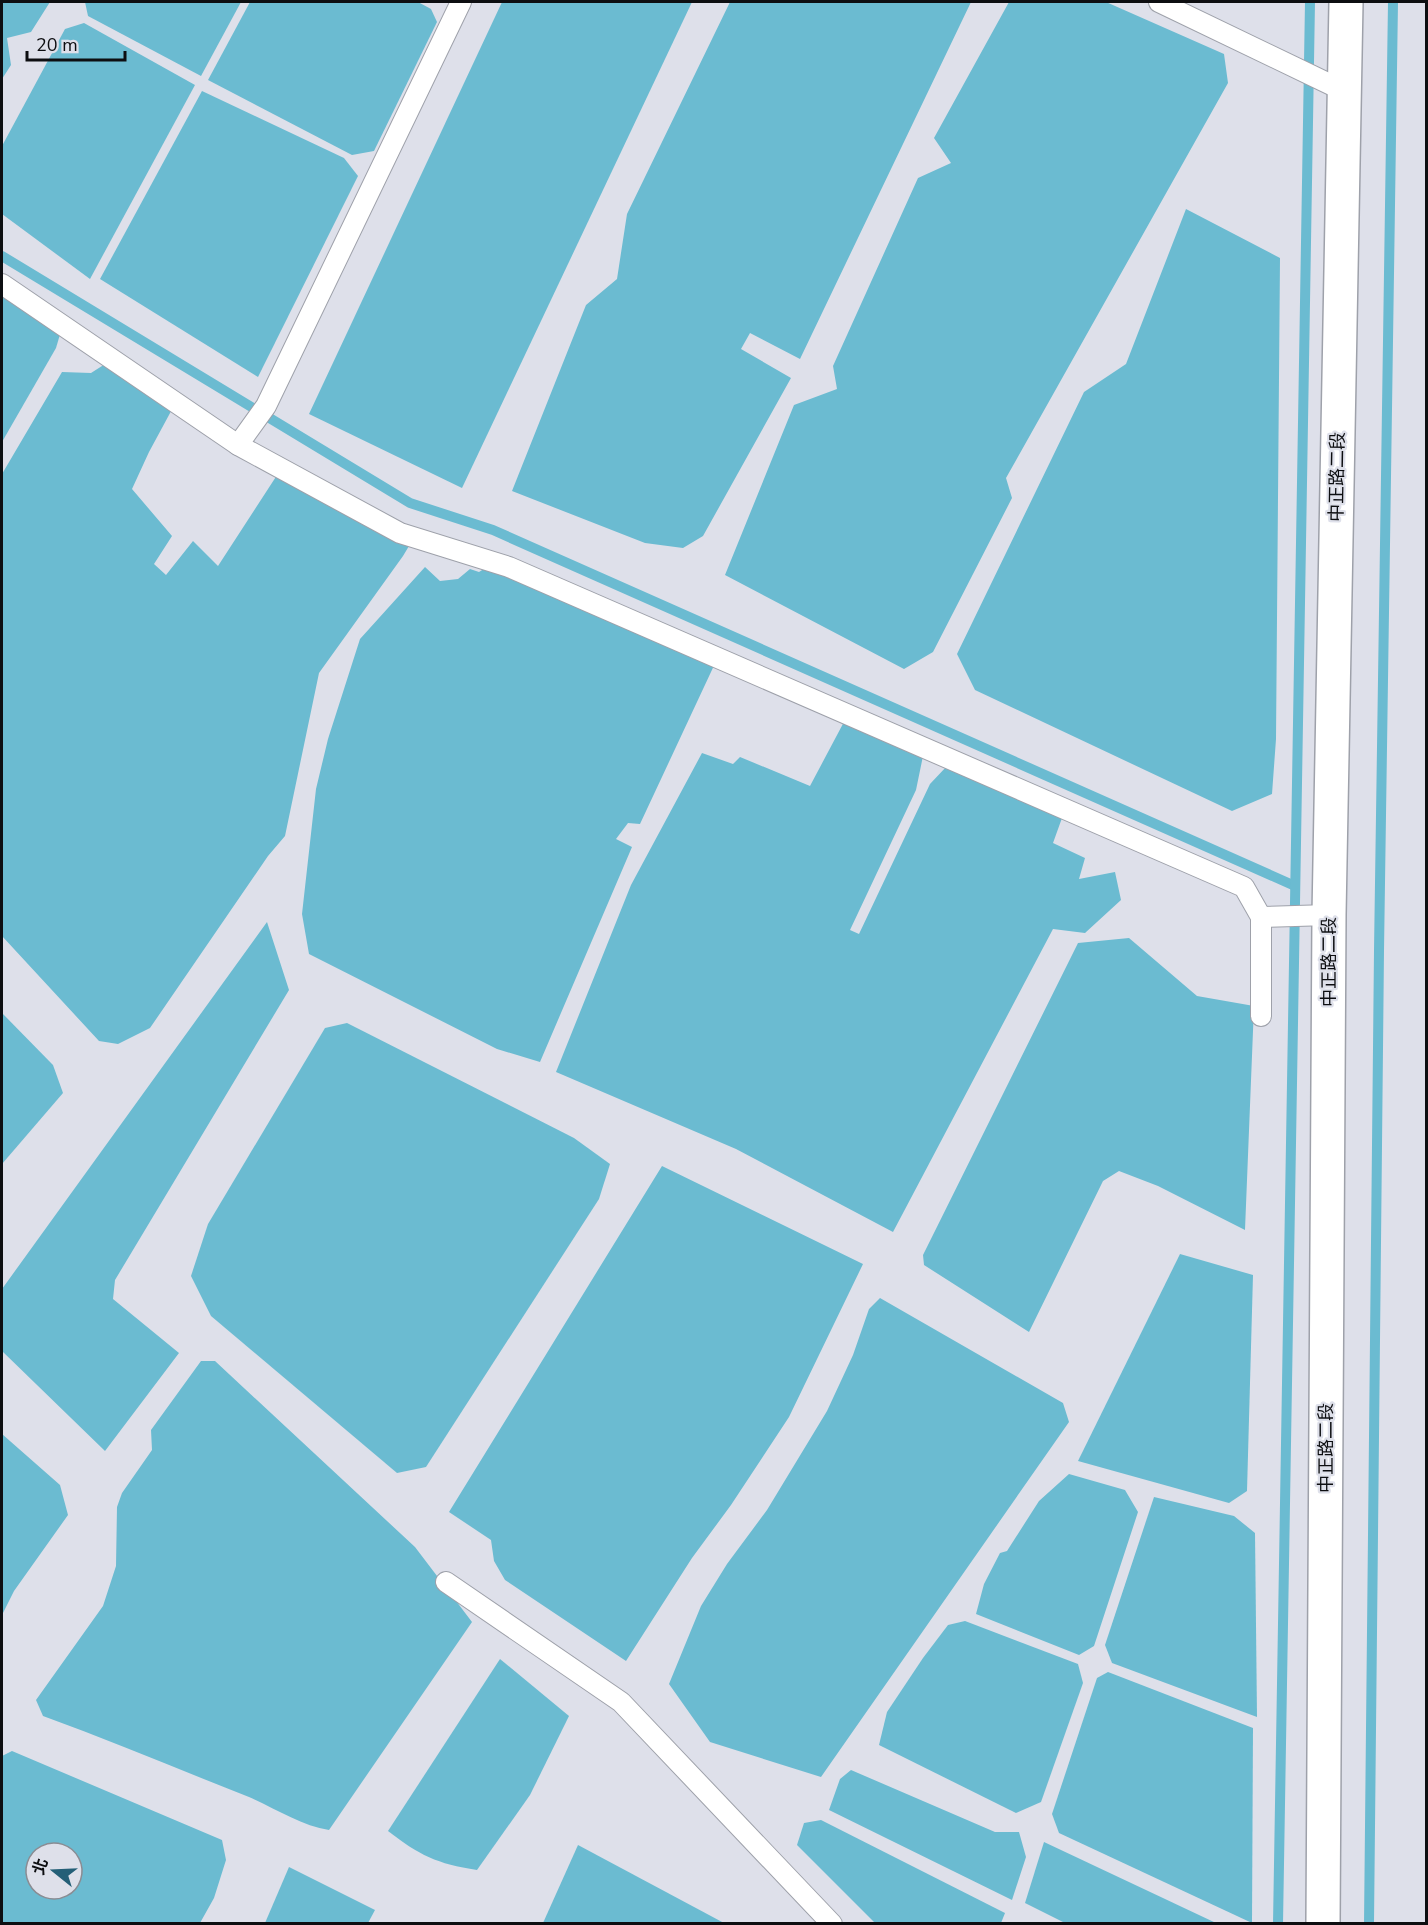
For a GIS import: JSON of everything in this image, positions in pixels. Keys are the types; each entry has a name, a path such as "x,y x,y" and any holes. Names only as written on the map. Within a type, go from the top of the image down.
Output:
{"main road":[{"name":"中正路二段","path":"1323,1923 1329,915 1346,2"}],"lane":[{"path":"238,445 266,406 461,2"},
{"path":"1158,2 1344,91"},
{"path":"2,284 238,445 400,533 509,567 1244,887 1261,918 1262,1016"},
{"path":"1261,918 1329,915"},
{"path":"446,1582 621,1702 832,1923"}],"water":[{"path":"2,2 50,2 31,32 7,38 11,65 2,79"},
{"path":"85,2 241,2 201,76 88,16"},
{"path":"250,2 418,2 431,9 437,22 374,151 352,155 208,80"},
{"path":"502,2 692,2 462,488 309,414"},
{"path":"730,2 971,2 800,359 750,333 741,349 791,378 703,536 683,548 645,543 512,491 586,305 617,279 627,214"},
{"path":"1009,2 1106,2 1224,54 1228,83 1006,478 1012,498 933,652 904,669 725,575 794,405 837,389 833,366 918,178 951,163 934,138"},
{"path":"84,23 195,85 90,279 2,214 2,146 65,29"},
{"path":"202,91 344,158 358,176 258,377 100,279"},
{"path":"1186,209 1280,258 1276,739 1272,794 1232,811 975,690 957,654 1084,392 1126,364"},
{"path":"2,284 61,331 56,348 2,442"},
{"path":"113,359 176,402 132,489 172,536 154,564 166,575 193,541 218,566 281,469 415,536 319,673 285,836 268,856 150,1028 118,1044 99,1041 2,936 2,474 62,372 91,373"},
{"path":"425,567 440,581 458,579 470,569 479,572 487,567 718,657 640,824 628,823 616,839 632,847 540,1062 497,1049 309,954 302,914 316,789 328,739 360,639"},
{"path":"845,720 923,756 916,790 850,930 859,934 930,784 947,766 1062,818 1053,843 1085,858 1079,879 1115,872 1121,900 1085,933 1053,929 893,1232 736,1149 556,1072 631,885 702,753 733,764 740,757 810,786"},
{"path":"267,922 289,990 115,1280 113,1299 179,1353 105,1451 2,1351 2,1289"},
{"path":"1129,938 1197,996 1254,1006 1245,1230 1158,1186 1119,1171 1103,1181 1029,1332 924,1265 923,1255 1078,943"},
{"path":"2,1013 53,1065 63,1093 2,1164"},
{"path":"347,1023 574,1138 610,1164 599,1199 426,1467 397,1473 211,1316 191,1276 208,1224 325,1028"},
{"path":"662,1166 863,1264 789,1417 731,1505 692,1558 626,1661 505,1580 494,1561 491,1540 449,1512"},
{"path":"1180,1254 1253,1275 1247,1491 1229,1503 1078,1461"},
{"path":"880,1298 1063,1403 1069,1422 821,1777 710,1742 669,1684 701,1606 727,1564 767,1510 827,1411 853,1355 869,1309"},
{"path":"201,1361 215,1361 415,1547 472,1622 329,1830 298,1821 249,1797 43,1716 36,1700 103,1606 116,1566 117,1507 122,1493 152,1450 151,1430"},
{"path":"2,1434 60,1485 68,1515 14,1591 2,1615"},
{"path":"1069,1474 1125,1490 1138,1512 1094,1646 1079,1655 976,1614 984,1584 1000,1553 1007,1551 1039,1501"},
{"path":"1154,1497 1234,1516 1255,1533 1257,1717 1112,1663 1105,1645"},
{"path":"1426,1595 1426,1886 1425,1885"},
{"path":"965,1621 1078,1664 1083,1683 1041,1802 1016,1813 879,1745 887,1712 923,1658 948,1625"},
{"path":"500,1659 569,1716 530,1795 477,1870 451,1865 429,1857 388,1831"},
{"path":"1108,1672 1253,1728 1252,1923 1059,1833 1052,1814 1097,1678"},
{"path":"12,1751 222,1840 226,1860 214,1898 200,1923 2,1923 2,1756"},
{"path":"851,1770 995,1832 1019,1832 1026,1857 1012,1900 829,1810 840,1779"},
{"path":"821,1820 1005,1913 1001,1923 875,1923 797,1845 804,1823"},
{"path":"1044,1842 1216,1923 1065,1923 1025,1903"},
{"path":"578,1845 724,1923 543,1923"},
{"path":"289,1867 375,1910 368,1923 265,1923"}],"waterway":[{"path":"1278,1924 1310,2"},
{"path":"1369,1924 1379,951 1393,2"},
{"path":"2,256 410,503 493,530 1295,886"}]}
